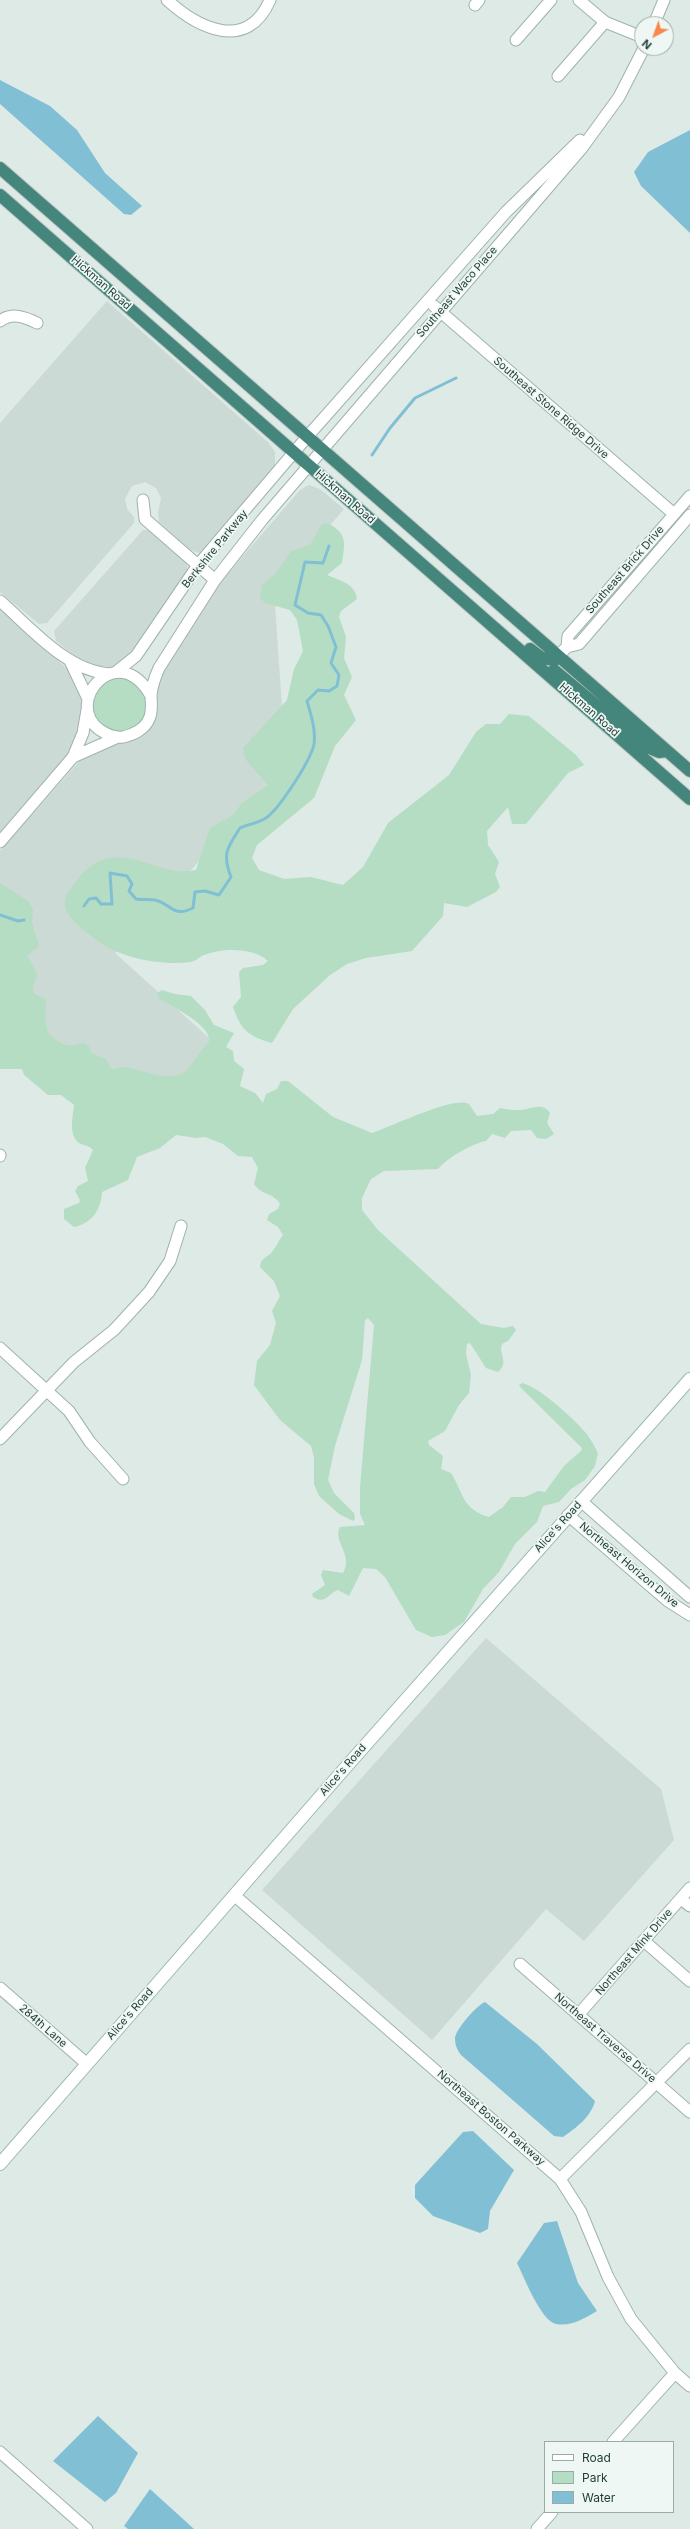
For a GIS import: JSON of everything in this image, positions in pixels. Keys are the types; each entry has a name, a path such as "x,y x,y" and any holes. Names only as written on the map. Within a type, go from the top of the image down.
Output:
{"highway":[{"name":"Hickman Road","path":"0,168 301,445 309,465 690,798"},
{"name":"Hickman Road","path":"0,195 301,445 321,449 690,771"},
{"path":"422,564 428,562 446,576 533,652 547,660 555,660 558,657"},
{"path":"542,669 546,667 557,672 647,747 659,752 667,751"}],"main road":[{"name":"Alice's Road","path":"0,2164 568,1515 690,1379"}],"street":[{"path":"167,0 202,26 226,32 245,27 254,22 270,0"},
{"path":"516,40 551,0"},
{"path":"579,0 605,22 634,34"},
{"path":"657,16 664,0"},
{"path":"558,76 605,22"},
{"name":"Southeast Waco Place","path":"309,465 321,449 582,148 632,76 641,56"},
{"name":"Southeast Waco Place","path":"301,445 506,212 604,118"},
{"name":"Southeast Stone Ridge Drive","path":"428,302 674,514"},
{"path":"0,321 10,316 26,317 37,323"},
{"name":"Berkshire Parkway","path":"113,673 136,656 198,565 301,445"},
{"name":"Berkshire Parkway","path":"151,696 159,668 215,580 309,465"},
{"name":"Southeast Brick Drive","path":"567,647 568,636 690,496"},
{"path":"143,500 145,519 215,580"},
{"name":"Southeast Brick Drive","path":"558,657 567,647 579,644 690,515"},
{"path":"0,601 71,663 96,673 113,673 135,676 144,683 151,696 153,704 145,725 137,733 118,737 74,758"},
{"path":"71,663 96,727 107,735 118,737"},
{"path":"0,842 74,758 83,734 88,704 97,682 113,673"},
{"path":"0,1439 74,1362 119,1326 149,1292 170,1261 182,1226"},
{"path":"0,1348 48,1390 69,1411 90,1442 123,1479"},
{"name":"Northeast Horizon Drive","path":"581,1501 690,1597"},
{"name":"Northeast Horizon Drive","path":"568,1515 668,1601 690,1615"},
{"name":"Northeast Mink Drive","path":"578,2015 690,1888"},
{"name":"Northeast Boston Parkway","path":"234,1895 560,2179 581,2212 608,2277 631,2319 674,2373 690,2386"},
{"path":"681,1898 690,1906"},
{"path":"644,1941 690,1981"},
{"name":"Northeast Traverse Drive","path":"520,1964 656,2084 690,2112"},
{"name":"284th Lane","path":"0,1988 86,2064"},
{"path":"560,2179 690,2049"},
{"path":"614,2441 674,2373"},
{"path":"0,2452 87,2529"},
{"path":"537,2529 551,2513"}],"shaded area":[{"path":"107,301 269,443 275,452 275,466 202,553 190,550 159,522 158,513 161,498 156,488 145,482 132,486 125,499 127,509 134,517 134,523 47,623 39,624 0,592 0,423"},
{"path":"309,485 320,489 344,509 274,590 286,766 115,953 218,1046 166,1107 15,1022 0,890 0,851 84,756 112,744 128,741 157,704 159,676 218,585 300,490"},
{"path":"143,530 149,530 182,558 187,564 188,570 141,644 115,667 109,669 82,663 56,641 54,631"},
{"path":"0,610 71,672 81,692 82,716 74,745 67,757 0,833"},
{"path":"486,1638 661,1789 674,1840 584,1941 546,1909 432,2040 262,1890"}],"green space":[{"path":"328,523 342,535 344,540 344,550 342,563 327,575 350,586 356,594 357,599 341,611 339,617 346,637 344,658 352,677 344,695 356,720 335,746 314,798 257,845 252,858 259,870 284,879 311,877 343,885 363,867 388,823 449,775 476,732 486,724 500,724 509,714 529,716 576,755 584,765 568,773 526,824 512,824 508,807 487,831 488,845 499,862 495,874 500,887 496,892 467,907 444,903 443,916 412,951 366,958 347,964 330,975 293,1009 272,1043 257,1038 246,1031 239,1021 233,1007 241,997 239,972 243,968 263,965 268,961 262,956 246,951 228,950 204,955 191,962 166,963 140,959 115,951 94,938 81,928 70,916 66,910 65,903 66,896 80,876 97,862 108,858 130,858 175,871 196,870 210,828 233,815 242,803 268,785 246,760 243,748 287,700 294,669 303,651 297,620 290,610 265,603 260,598 262,585 276,573 291,551 310,545 322,524"},
{"path":"115,678 125,678 135,682 143,690 147,700 147,710 143,720 135,728 125,732 115,732 105,728 97,720 93,710 93,700 97,690 105,682"},
{"path":"0,883 28,901 33,909 32,923 39,946 27,956 37,974 32,990 36,995 46,999 45,1019 48,1033 56,1040 64,1044 78,1045 83,1043 89,1046 91,1053 106,1059 111,1069 123,1067 152,1074 174,1076 184,1072 209,1042 208,1036 204,1029 198,1023 160,999 157,993 162,990 175,994 191,996 205,1010 214,1025 234,1033 226,1047 233,1051 234,1061 244,1069 240,1086 255,1093 263,1103 266,1094 277,1089 281,1081 288,1081 333,1117 372,1133 422,1113 462,1102 469,1104 477,1116 493,1114 500,1108 524,1110 543,1107 550,1113 547,1123 554,1134 546,1139 537,1138 531,1130 511,1131 505,1138 492,1134 486,1141 474,1145 447,1160 438,1169 384,1171 371,1179 362,1198 362,1210 378,1230 481,1324 504,1328 513,1326 516,1330 508,1341 502,1344 501,1352 503,1365 498,1372 486,1368 470,1343 467,1344 466,1354 471,1375 469,1393 459,1405 445,1431 428,1441 429,1445 443,1456 441,1469 451,1473 469,1505 480,1514 489,1517 503,1507 511,1497 525,1497 538,1491 545,1492 564,1466 582,1450 581,1447 521,1388 519,1385 522,1383 529,1385 546,1396 564,1411 587,1434 598,1453 595,1466 585,1480 571,1489 559,1502 543,1506 537,1522 515,1544 499,1572 483,1589 464,1622 445,1635 432,1637 416,1630 385,1577 376,1569 363,1568 349,1596 338,1590 321,1600 313,1597 312,1594 325,1585 321,1575 323,1570 343,1573 346,1566 345,1554 338,1532 340,1527 365,1525 360,1514 360,1487 374,1325 368,1318 365,1320 362,1360 335,1446 328,1480 334,1493 354,1513 355,1519 353,1521 339,1514 319,1496 314,1484 314,1458 311,1446 280,1420 254,1385 257,1361 270,1345 276,1323 272,1311 280,1296 274,1281 260,1267 263,1259 272,1252 283,1235 278,1227 267,1220 269,1214 278,1209 280,1204 277,1200 257,1188 254,1184 258,1168 252,1157 238,1156 223,1144 205,1137 196,1138 176,1135 160,1148 137,1157 128,1180 102,1192 98,1209 91,1219 74,1227 64,1219 64,1209 79,1203 80,1200 75,1191 78,1186 88,1181 85,1168 93,1150 88,1146 79,1143 73,1135 72,1125 74,1105 61,1095 48,1095 24,1075 22,1069 0,1069"}],"water":[{"path":"0,80 50,106 77,130 105,173 142,206 131,215 124,214 0,104"},
{"path":"690,130 690,233 641,186 634,172 648,152"},
{"path":"485,2002 537,2044 595,2101 587,2117 563,2137 554,2136 458,2051 455,2043 456,2034 467,2018"},
{"path":"473,2131 514,2170 490,2211 488,2229 480,2233 433,2216 415,2198 415,2185 463,2132"},
{"path":"557,2221 578,2283 597,2311 578,2321 562,2325 550,2321 539,2307 517,2263 544,2223"},
{"path":"98,2416 138,2453 116,2493 105,2502 53,2461"},
{"path":"150,2489 194,2529 128,2529 124,2526"}],"waterway":[{"path":"372,455 390,428 415,398 456,378"},
{"path":"84,906 89,899 96,898 101,904 112,904 110,873 127,876 132,884 129,891 136,899 155,900 181,912 193,908 195,892 205,891 219,895 231,877 226,857 227,851 240,828 263,820 272,813 287,794 312,751 314,744 313,722 307,701 318,690 329,691 337,686 339,675 331,663 336,647 328,626 321,615 308,613 295,605 305,562 323,563 329,546"},
{"path":"0,915 18,921 24,920"}]}
